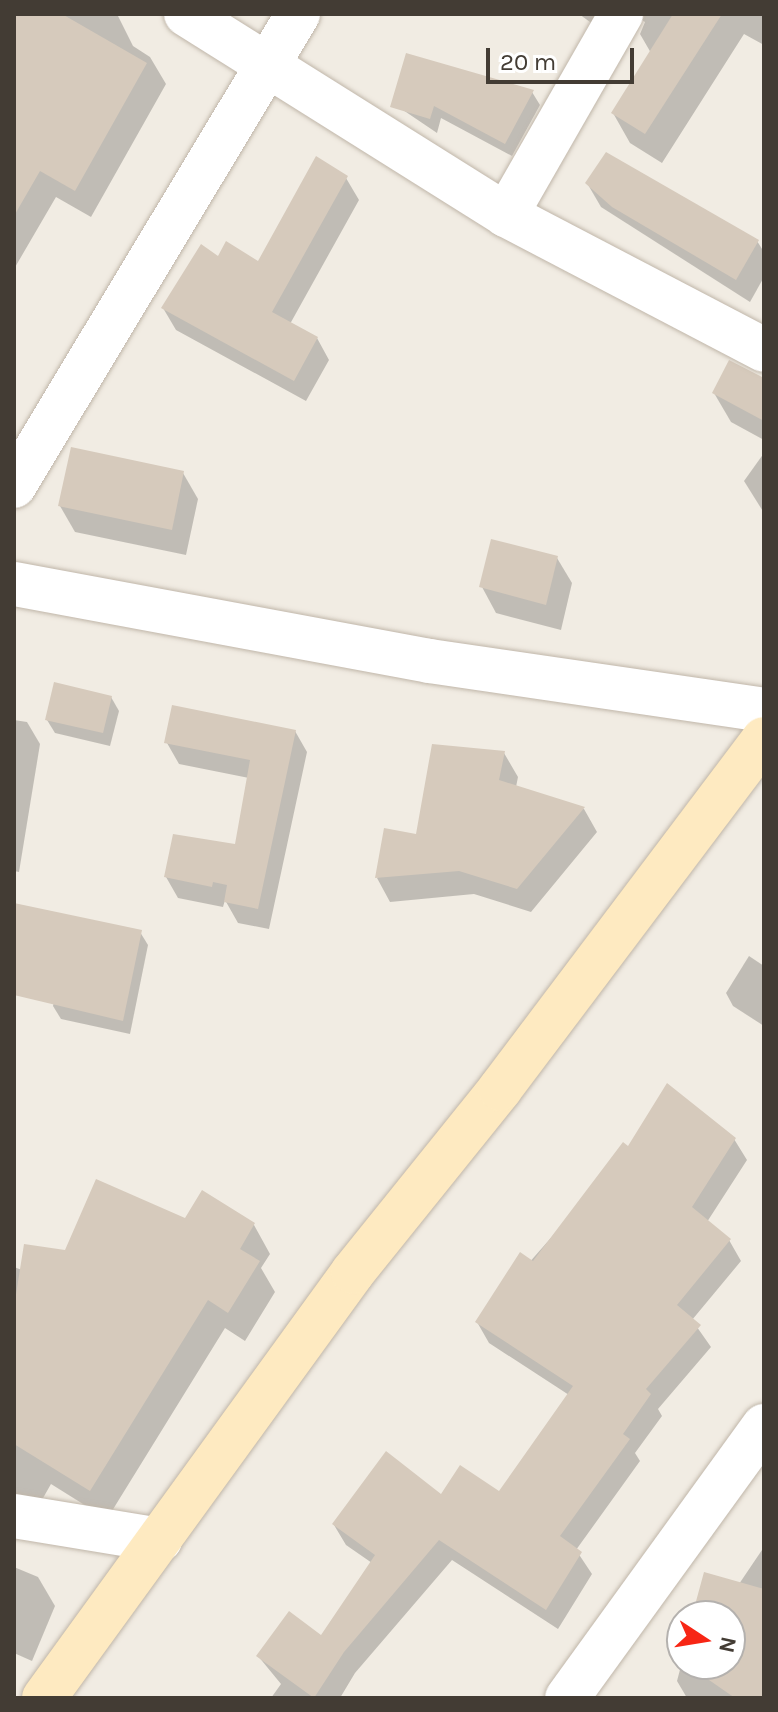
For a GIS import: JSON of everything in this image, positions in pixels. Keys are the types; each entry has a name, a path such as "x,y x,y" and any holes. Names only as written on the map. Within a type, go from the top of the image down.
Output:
{"main road":[{"path":"44,1698 353,1272 500,1089 764,739"}],"street":[{"path":"186,14 506,215 764,350"},
{"path":"14,486 269,67 298,14"},
{"path":"506,215 621,14"},
{"path":"14,584 429,661 764,710"},
{"path":"567,1698 764,1426"},
{"path":"14,1516 160,1540"}],"building":[{"path":"14,14 62,14 147,63 75,191 40,171 14,216"},
{"path":"673,14 722,14 645,134 611,113"},
{"path":"406,53 534,90 505,144 434,106 430,119 390,107"},
{"path":"606,152 759,240 736,280 612,207 585,183"},
{"path":"316,156 348,176 272,312 318,337 294,381 161,308 201,244 218,256 226,241 258,261"},
{"path":"729,360 764,378 764,421 712,393"},
{"path":"71,447 184,471 172,530 58,506"},
{"path":"491,539 558,556 546,605 479,587"},
{"path":"54,682 112,696 103,733 45,720"},
{"path":"172,705 296,730 258,909 224,902 227,885 213,882 212,887 164,877 173,834 235,844 250,760 164,743"},
{"path":"432,744 505,751 499,780 585,807 517,889 459,871 375,878 384,828 416,834"},
{"path":"14,903 142,930 123,1021 14,995"},
{"path":"667,1083 736,1138 692,1207 731,1239 677,1305 701,1325 646,1389 651,1394 623,1434 630,1439 560,1536 582,1552 546,1610 439,1540 344,1652 314,1698 256,1656 289,1611 321,1635 375,1555 332,1524 386,1451 441,1494 460,1465 499,1491 573,1386 475,1322 520,1252 533,1261 623,1142 628,1146"},
{"path":"96,1179 185,1218 202,1190 255,1223 240,1249 260,1261 228,1313 208,1300 90,1491 14,1444 14,1307 24,1244 65,1250"},
{"path":"704,1572 764,1589 764,1698 735,1698 709,1680 746,1680 746,1600 696,1600"}]}
